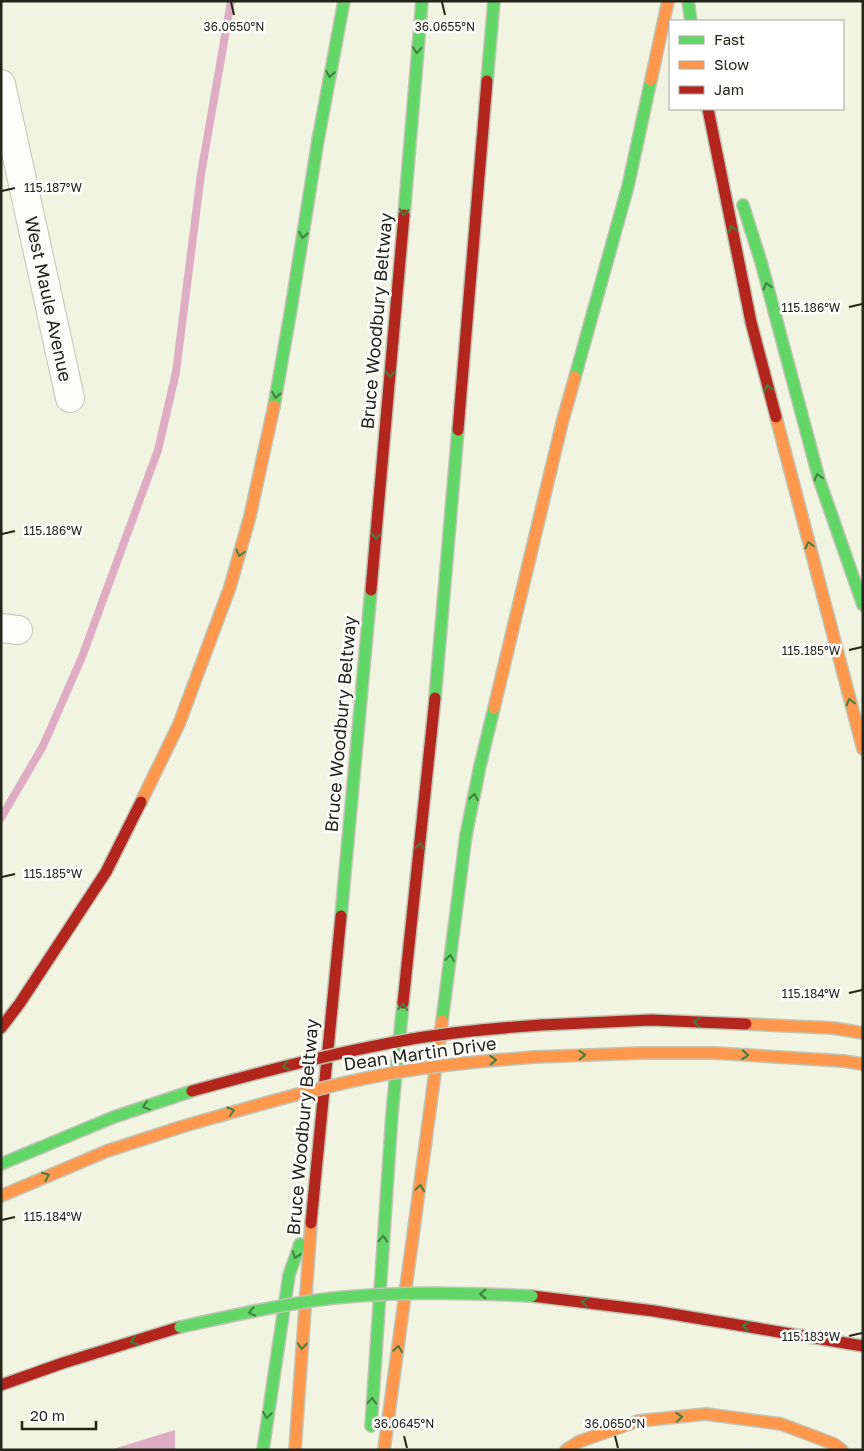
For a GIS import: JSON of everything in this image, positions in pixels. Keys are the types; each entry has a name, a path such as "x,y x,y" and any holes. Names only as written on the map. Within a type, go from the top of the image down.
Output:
{"main road":[{"path":"1,1028 20,1004 106,872 179,724 230,587 250,516 270,427 318,140 344,1"},
{"name":"Bruce Woodbury Beltway","path":"295,1450 312,1210 357,753 422,1"},
{"path":"370,1440 392,1114 437,678 494,1"},
{"path":"384,1450 429,1125 451,949 470,818 480,766 560,432 628,186 668,1"},
{"path":"688,1 691,20"},
{"path":"708,110 751,322 863,749"},
{"path":"714,110 730,163"},
{"path":"738,190 761,262 818,479 863,605"},
{"name":"Dean Martin Drive","path":"1,1164 114,1117 192,1091 313,1059 394,1042 453,1033 541,1025 651,1020 833,1028 863,1032"},
{"name":"Dean Martin Drive","path":"1,1196 107,1152 184,1126 306,1091 386,1074 446,1065 534,1057 643,1053 714,1053 843,1061 863,1064"},
{"path":"263,1450 289,1275 312,1210"},
{"path":"1,1385 71,1360 180,1327 292,1304 335,1298 400,1294 532,1296 654,1311 863,1346"},
{"path":"566,1450 578,1442 638,1422 706,1414 781,1424 834,1444 842,1450"}],"street":[{"name":"West Maule Avenue","path":"1,84 70,398"}],"shaded area":[{"path":"175,1430 175,1450 110,1450"}],"waterway":[{"path":"1,818 43,746 82,657 158,450 176,372 201,174 231,1"}],"traffic: fast":[{"path":"274,406 318,140 344,1"},
{"path":"404,215 422,1"},
{"path":"487,81 494,1"},
{"path":"688,1 691,20"},
{"path":"575,377 628,186 651,80"},
{"path":"743,205 761,262 819,479 863,605"},
{"path":"435,698 458,430"},
{"path":"341,916 371,590"},
{"path":"442,1021 466,835 494,708"},
{"path":"371,1426 392,1114 403,1003"},
{"path":"1,1164 114,1117 192,1091"},
{"path":"263,1450 289,1275 300,1244"},
{"path":"180,1327 334,1298 383,1294 433,1293 532,1296"}],"traffic: slow":[{"path":"651,80 668,1"},
{"path":"494,708 562,423 575,377"},
{"path":"141,802 179,724 230,587 250,516 274,406"},
{"path":"776,417 863,749"},
{"path":"384,1450 442,1021"},
{"path":"746,1024 833,1028 863,1033"},
{"path":"534,1057 643,1053 714,1053 843,1061 863,1064"},
{"path":"184,1126 361,1079 442,1066 534,1057"},
{"path":"1,1196 107,1151 184,1126"},
{"path":"295,1450 311,1223"},
{"path":"566,1450 578,1442 638,1421 706,1414 781,1424 834,1444 842,1450"}],"traffic: jam":[{"path":"458,430 487,81"},
{"path":"708,110 751,322 776,417"},
{"path":"371,590 404,215"},
{"path":"403,1003 435,698"},
{"path":"1,1028 20,1003 106,872 141,802"},
{"path":"311,1223 341,916"},
{"path":"541,1025 651,1020 746,1024"},
{"path":"192,1091 301,1062 384,1044 460,1032 541,1025"},
{"path":"532,1296 654,1311 863,1346"},
{"path":"1,1385 63,1363 180,1327"}]}
